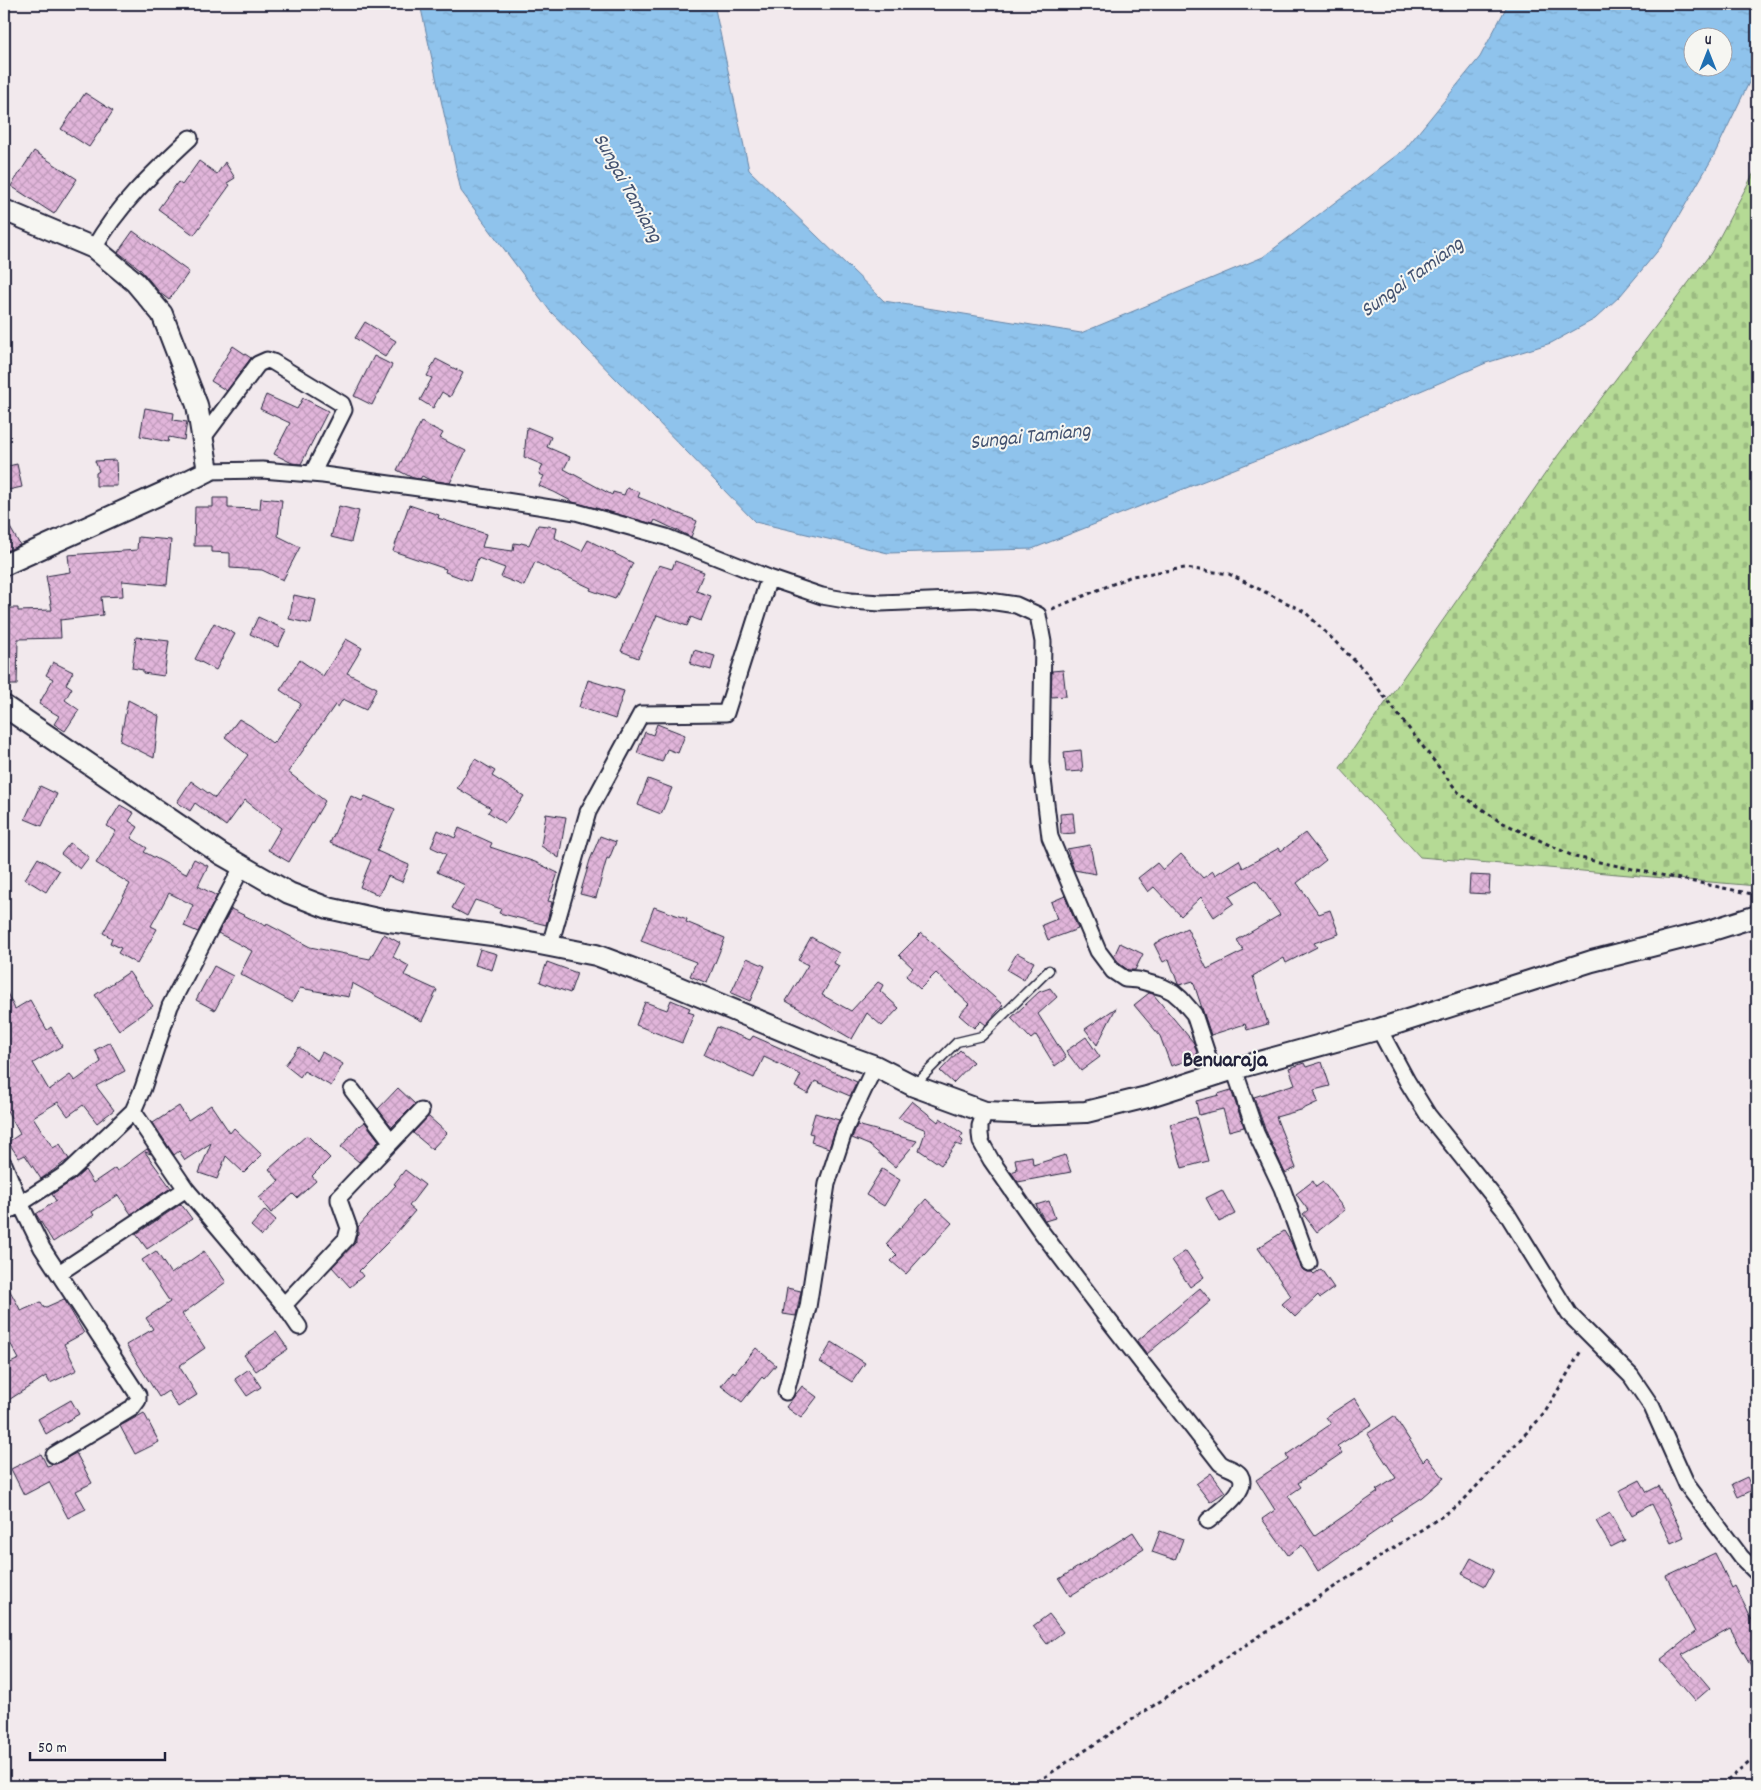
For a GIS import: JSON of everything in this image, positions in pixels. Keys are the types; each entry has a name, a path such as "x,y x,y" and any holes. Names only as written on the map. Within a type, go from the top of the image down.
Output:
{"main road":[{"path":"4,210 94,248 135,282 162,314 197,405 208,471 4,565"},
{"path":"4,706 242,867 289,894 328,908 382,920 550,945 596,955 822,1047 875,1066 914,1086 985,1112 1034,1114 1086,1112 1148,1097 1234,1069 1378,1029 1592,961 1706,932 1757,916"}],"street":[{"path":"94,248 106,228 136,190 190,138"},
{"path":"202,439 258,364 268,360 344,407 312,474"},
{"path":"208,471 262,470 312,474 456,493 576,512 666,536 769,578 822,596 851,601 912,602 976,599 1016,605 1038,615 1043,642 1041,763 1050,837 1098,951 1114,971 1125,979 1138,980 1163,987 1181,999 1194,1014 1214,1075"},
{"path":"550,945 588,812 641,714 726,713 769,578"},
{"path":"4,1214 69,1172 133,1111 143,1088 170,1006 242,867"},
{"path":"1378,1029 1428,1115 1506,1212 1569,1314 1631,1376 1652,1407 1687,1485 1741,1557 1757,1573"},
{"path":"786,1392 808,1307 827,1184 845,1129 875,1066"},
{"path":"1234,1069 1256,1133 1282,1188 1309,1263"},
{"path":"352,1090 391,1141"},
{"path":"133,1111 186,1189 284,1305 299,1327"},
{"path":"284,1305 346,1239 349,1228 339,1197 421,1111"},
{"path":"985,1112 980,1126 981,1142 1035,1222 1220,1463 1240,1475 1242,1483 1239,1491 1231,1501 1208,1521"},
{"path":"4,1164 42,1248 138,1394 138,1400 132,1408 54,1455"},
{"path":"59,1273 186,1189"}],"lane":[{"path":"914,1086 957,1042 982,1036 1049,970"},
{"path":"1757,1708 1757,1728"}],"path":[{"path":"1038,615 1132,576 1185,568 1229,574 1304,612 1363,669 1458,792 1499,821 1575,857 1757,895"},
{"path":"1031,1786 1459,1505 1544,1414 1590,1335"},
{"path":"1721,1786 1757,1756"}],"green space":[{"path":"1757,167 1757,886 1420,857 1340,768 1556,458 1711,253"}],"water":[{"name":"Sungai Tamiang","path":"420,4 714,4 749,170 884,301 1081,333 1263,257 1405,149 1480,57 1508,4 1757,4 1757,66 1713,157 1661,247 1620,296 1595,319 1551,343 1486,363 1282,450 1032,549 888,553 755,522 550,311 461,191"}],"building":[{"path":"85,93 113,111 89,147 61,129"},
{"path":"34,151 77,179 54,214 11,186"},
{"path":"199,161 217,174 225,162 235,178 227,183 230,185 194,235 158,209 178,182 182,185"},
{"path":"133,231 189,272 169,300 160,293 140,269 118,252"},
{"path":"365,322 396,341 385,357 355,338"},
{"path":"233,346 251,358 227,391 211,381"},
{"path":"374,356 392,365 372,405 354,396"},
{"path":"436,359 463,373 450,397 442,392 433,408 420,400 432,378 427,376"},
{"path":"266,395 297,409 303,398 328,411 301,464 292,463 274,454 290,423 260,409"},
{"path":"145,408 174,413 173,420 187,422 184,440 169,437 168,442 140,436"},
{"path":"421,422 443,433 440,438 466,451 450,483 430,480 422,476 420,479 413,478 397,470"},
{"path":"527,427 551,437 547,447 570,457 564,469 612,495 613,492 624,495 627,488 640,492 638,497 697,521 691,537 655,520 653,524 573,502 539,486 544,476 539,474 543,465 524,457"},
{"path":"116,460 117,486 96,486 96,473 99,471 95,461"},
{"path":"17,464 22,487 4,491 4,467"},
{"path":"213,498 228,498 228,508 260,509 261,498 282,500 278,536 300,547 283,580 262,570 230,568 230,553 211,552 211,546 194,546 195,507 213,507"},
{"path":"409,505 439,515 438,518 486,534 482,547 513,551 514,543 529,545 538,525 557,527 555,538 582,551 588,540 633,563 615,599 590,590 591,588 535,562 524,586 501,577 505,568 478,558 470,581 445,572 446,569 393,551"},
{"path":"339,506 359,511 351,542 331,537"},
{"path":"4,517 20,545 4,552"},
{"path":"138,537 171,540 167,585 122,581 123,596 101,597 103,615 60,620 61,638 18,639 17,685 4,685 4,608 18,608 18,611 52,610 46,576 70,572 68,555 137,550"},
{"path":"675,561 704,572 696,591 711,596 701,621 691,617 687,626 657,615 638,658 621,651 659,565 672,569"},
{"path":"294,595 316,600 311,624 289,619"},
{"path":"258,617 286,630 278,647 250,634"},
{"path":"214,623 235,634 216,670 195,659"},
{"path":"136,637 169,641 164,676 143,673 143,670 132,668"},
{"path":"346,639 362,648 347,673 377,688 366,710 343,699 338,707 335,705 288,772 325,801 289,862 268,850 281,828 245,800 226,826 195,803 190,811 177,802 191,781 215,798 248,755 225,737 239,719 272,743 275,742 301,704 280,690 300,660 323,676"},
{"path":"694,650 715,656 711,670 690,664"},
{"path":"53,662 73,672 66,684 72,688 65,700 79,710 65,731 54,724 59,716 39,704 53,679 46,675"},
{"path":"1063,670 1066,696 1051,697 1052,671"},
{"path":"588,680 624,691 615,719 579,707"},
{"path":"128,700 159,716 154,758 120,741"},
{"path":"657,724 685,735 678,753 667,749 662,762 637,753 645,732 653,735"},
{"path":"1081,750 1083,771 1066,772 1064,752"},
{"path":"475,759 495,771 492,776 524,796 505,823 488,812 491,808 457,788"},
{"path":"648,779 672,788 661,814 638,805"},
{"path":"40,786 57,794 42,826 25,819"},
{"path":"351,796 362,801 365,796 395,809 377,851 409,865 402,882 388,876 379,895 360,887 371,860 330,843"},
{"path":"120,805 134,813 129,821 138,827 131,838 147,848 144,852 186,874 194,859 208,866 198,886 217,896 198,932 184,926 193,905 169,893 151,926 157,929 137,964 118,953 121,948 110,943 112,938 103,933 130,884 96,863 116,831 107,826"},
{"path":"1073,813 1075,833 1061,834 1060,814"},
{"path":"546,814 566,817 559,858 541,846"},
{"path":"459,828 492,843 490,847 535,862 558,873 548,901 552,902 546,925 499,913 501,909 475,900 467,916 452,908 465,885 437,872 446,854 431,847 438,830 455,838"},
{"path":"1305,833 1326,860 1297,883 1319,914 1330,910 1339,934 1314,943 1317,947 1286,963 1284,958 1253,976 1268,1024 1247,1030 1245,1024 1211,1035 1193,981 1178,984 1169,959 1163,962 1154,944 1187,928 1207,969 1244,951 1237,940 1280,915 1256,880 1229,896 1234,903 1214,917 1201,897 1181,916 1154,887 1148,892 1138,878 1157,863 1163,870 1181,854 1203,878 1213,871 1215,875 1239,860 1243,868 1279,848 1281,851"},
{"path":"600,836 616,842 609,859 607,858 596,898 580,894 590,860"},
{"path":"70,843 89,857 80,869 61,854"},
{"path":"1090,845 1096,874 1074,870 1067,849"},
{"path":"38,858 59,871 46,892 25,879"},
{"path":"1470,875 1490,876 1489,894 1469,893"},
{"path":"1065,896 1078,929 1048,940 1042,925 1057,919 1051,902"},
{"path":"654,907 687,919 686,922 725,938 707,983 690,976 696,962 641,941"},
{"path":"231,909 266,926 267,924 310,947 370,959 384,934 400,943 393,957 409,966 404,975 437,990 422,1021 352,983 349,997 300,988 292,1002 240,974 252,951 218,933"},
{"path":"921,933 1003,1005 986,1025 981,1021 974,1028 959,1015 969,1004 936,973 920,989 906,976 913,968 899,955"},
{"path":"811,937 839,953 834,963 839,966 822,995 851,1011 878,982 883,985 880,991 899,1008 882,1026 867,1013 852,1039 786,1001 808,965 798,960"},
{"path":"1120,943 1143,954 1135,970 1128,970 1114,956"},
{"path":"480,949 497,954 492,970 475,965"},
{"path":"1017,953 1034,962 1024,980 1007,970"},
{"path":"747,958 765,966 750,1001 731,993"},
{"path":"547,962 577,973 570,993 540,982"},
{"path":"214,966 233,976 215,1010 196,1000"},
{"path":"129,972 153,1006 119,1030 95,995"},
{"path":"4,987 15,1009 30,1000 47,1030 51,1027 62,1046 33,1063 49,1090 70,1075 75,1081 101,1062 95,1050 110,1042 125,1071 96,1086 114,1110 97,1123 83,1105 68,1116 58,1102 33,1117 53,1148 60,1144 69,1159 41,1179 25,1155 19,1158 8,1142 20,1134 4,1105"},
{"path":"1050,988 1057,997 1038,1014 1066,1058 1055,1066 1036,1035 1031,1039 1011,1018 1039,992"},
{"path":"1149,993 1153,994 1194,1043 1198,1057 1171,1066 1160,1036 1134,1005"},
{"path":"671,1000 690,1008 688,1012 694,1014 682,1043 636,1025 645,1002 667,1010"},
{"path":"1116,1008 1097,1045 1085,1029"},
{"path":"717,1027 750,1040 753,1036 857,1082 850,1096 815,1081 808,1094 795,1087 801,1075 764,1057 754,1078 704,1055"},
{"path":"1086,1037 1100,1057 1081,1071 1066,1051"},
{"path":"299,1047 317,1061 322,1052 343,1064 331,1086 304,1071 300,1077 285,1065"},
{"path":"960,1050 973,1062 953,1083 940,1071"},
{"path":"1322,1062 1330,1086 1314,1090 1318,1102 1301,1110 1276,1117 1296,1168 1285,1173 1265,1129 1254,1097 1295,1084 1289,1068 1304,1063 1306,1067"},
{"path":"398,1088 415,1104 392,1127 378,1109"},
{"path":"1231,1090 1244,1127 1229,1131 1223,1109 1199,1115 1196,1101"},
{"path":"912,1101 938,1122 940,1118 963,1134 960,1138 963,1141 961,1146 956,1144 941,1165 919,1150 926,1130 898,1118"},
{"path":"211,1105 230,1133 234,1128 262,1155 244,1173 226,1156 217,1179 199,1173 211,1143 185,1160 179,1151 174,1155 153,1123 179,1106 188,1120"},
{"path":"815,1113 839,1120 829,1148 811,1142 813,1134 809,1133"},
{"path":"428,1117 447,1133 432,1149 413,1133"},
{"path":"1196,1117 1208,1161 1182,1168 1170,1124"},
{"path":"365,1122 379,1141 359,1162 341,1147 359,1125"},
{"path":"857,1125 917,1141 895,1167 869,1145 852,1138"},
{"path":"307,1135 330,1158 312,1176 316,1181 297,1198 293,1194 271,1213 259,1198 279,1181 269,1169"},
{"path":"147,1149 151,1154 145,1152 171,1188 131,1214 118,1195 92,1212 94,1215 53,1242 36,1214 56,1201 52,1194 74,1180 85,1170 93,1183 115,1168 117,1171"},
{"path":"1065,1155 1071,1172 1018,1182 1011,1172 1017,1170 1015,1159 1032,1156 1033,1165"},
{"path":"882,1169 900,1180 884,1206 866,1195"},
{"path":"405,1170 425,1185 409,1206 415,1211 390,1240 359,1271 363,1276 350,1287 332,1267 356,1242 358,1227 396,1185 394,1184"},
{"path":"1313,1181 1316,1187 1323,1182 1345,1210 1317,1232 1303,1214 1308,1210 1296,1194"},
{"path":"1222,1190 1235,1214 1219,1222 1206,1198"},
{"path":"926,1199 952,1223 906,1274 891,1261 897,1255 886,1244"},
{"path":"1049,1201 1055,1218 1045,1221 1036,1205"},
{"path":"181,1204 192,1219 147,1249 136,1234"},
{"path":"265,1210 276,1220 262,1236 251,1226"},
{"path":"1284,1231 1303,1270 1314,1274 1321,1269 1334,1288 1320,1298 1318,1295 1295,1317 1282,1304 1291,1296 1258,1248"},
{"path":"156,1251 171,1274 204,1251 226,1282 182,1314 205,1348 179,1366 197,1395 178,1407 168,1391 159,1397 126,1345 153,1329 146,1318 170,1302 142,1260"},
{"path":"1186,1251 1204,1277 1190,1287 1172,1260"},
{"path":"4,1280 21,1311 41,1302 44,1308 64,1299 84,1333 64,1344 77,1370 50,1383 46,1376 4,1403 4,1366 19,1359 4,1332"},
{"path":"787,1288 801,1291 796,1316 783,1314"},
{"path":"1200,1288 1211,1301 1147,1354 1137,1341"},
{"path":"276,1332 288,1349 256,1371 244,1355"},
{"path":"832,1342 865,1363 852,1382 820,1362"},
{"path":"756,1348 776,1365 764,1379 762,1377 742,1402 721,1386"},
{"path":"249,1369 261,1387 247,1396 235,1379"},
{"path":"802,1386 817,1397 801,1418 786,1407"},
{"path":"1355,1398 1372,1424 1337,1446 1342,1453 1298,1483 1301,1487 1288,1496 1315,1536 1378,1492 1376,1490 1396,1478 1367,1434 1394,1416 1423,1461 1427,1457 1444,1478 1422,1497 1390,1518 1392,1520 1318,1571 1302,1545 1288,1555 1262,1519 1275,1510 1256,1480 1288,1459 1286,1455 1331,1424 1326,1417"},
{"path":"71,1400 79,1414 46,1434 38,1419"},
{"path":"144,1413 159,1442 135,1454 120,1426"},
{"path":"76,1453 92,1483 76,1491 86,1509 68,1518 49,1482 24,1495 11,1469 41,1454 47,1466 58,1463"},
{"path":"1211,1473 1225,1492 1210,1502 1196,1484"},
{"path":"1747,1477 1753,1490 1738,1497 1732,1484"},
{"path":"1640,1480 1647,1492 1659,1486 1684,1537 1671,1543 1652,1504 1632,1515 1619,1491"},
{"path":"1610,1513 1625,1540 1611,1547 1596,1521"},
{"path":"1160,1531 1183,1539 1175,1560 1152,1552"},
{"path":"1133,1532 1144,1549 1070,1596 1059,1579"},
{"path":"1715,1553 1732,1588 1735,1586 1752,1620 1757,1617 1757,1676 1730,1629 1682,1655 1710,1688 1695,1701 1660,1660 1695,1632 1666,1576"},
{"path":"1471,1558 1494,1570 1485,1586 1462,1574"},
{"path":"1049,1614 1063,1632 1047,1644 1033,1626"}],"district":[{"name":"Benuaraja","path":"1225,1058"}]}
